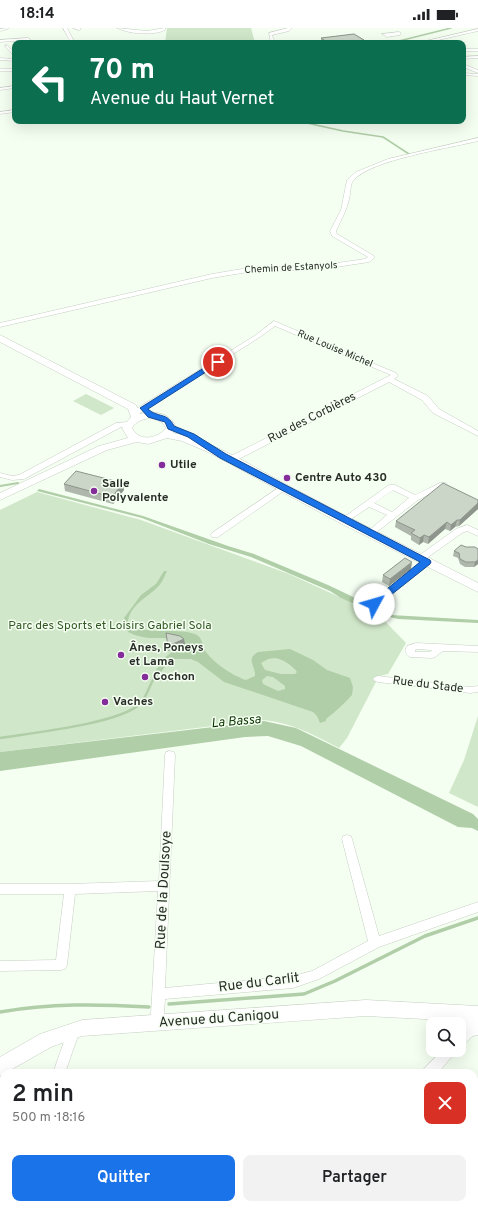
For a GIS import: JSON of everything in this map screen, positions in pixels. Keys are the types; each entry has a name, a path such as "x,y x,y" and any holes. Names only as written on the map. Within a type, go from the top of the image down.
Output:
{"main road":[{"path":"0,338 142,413 168,420 168,432"},
{"path":"103,448 142,413"},
{"path":"127,428 132,437 137,439"},
{"path":"0,497 103,448 137,439 150,440 168,432 212,450 344,520 478,588"},
{"name":"Avenue du Canigou","path":"0,1067 46,1040 82,1028 158,1024 366,1008 448,1013 476,1021"}],"street":[{"path":"0,30 7,28"},
{"path":"65,28 72,40"},
{"path":"119,28 142,32 160,31 163,30 163,28"},
{"path":"272,40 270,34 288,30 290,28"},
{"path":"394,28 399,33"},
{"path":"433,40 478,30"},
{"path":"0,41 12,40"},
{"path":"14,40 28,40"},
{"path":"0,46 12,45"},
{"path":"7,46 12,55"},
{"path":"466,50 478,50"},
{"path":"466,58 478,57"},
{"path":"0,59 12,59"},
{"path":"1,70 12,61"},
{"path":"466,67 478,73"},
{"path":"1,70 12,70"},
{"path":"466,74 478,73"},
{"path":"0,88 12,88"},
{"path":"0,113 12,111"},
{"name":"Chemin de Estanyols","path":"0,325 175,284 248,270 323,267 367,261 372,257 334,235 333,231 345,208 349,192 349,182 353,176 370,168 409,155 447,148 478,139"},
{"name":"Rue Louise Michel","path":"142,413 258,336 274,322 394,374 392,378 425,398 436,411 478,434"},
{"name":"Rue des Corbières","path":"230,460 392,378"},
{"path":"0,475 12,478 21,477 119,425 127,428"},
{"path":"370,533 415,498 443,485"},
{"path":"344,520 392,487 415,498"},
{"path":"215,535 284,488"},
{"path":"368,503 393,515"},
{"path":"374,604 423,560 459,531 467,528 478,533"},
{"path":"441,647 478,649"},
{"name":"Rue du Stade","path":"378,679 470,690 478,689"},
{"name":"Rue de la Doulsoye","path":"158,1024 156,1014 159,994 170,755"},
{"path":"347,839 375,943"},
{"path":"0,889 70,890 163,886"},
{"path":"0,966 61,965 70,890"},
{"name":"Rue du Carlit","path":"159,994 293,982 315,975 375,943 478,907"},
{"path":"466,1033 476,1021"},
{"path":"60,1069 74,1030"},
{"path":"433,1069 444,1057"}],"green space":[{"path":"167,28 251,28 254,40 165,40"},
{"path":"86,394 114,408 101,415 73,401"},
{"name":"Parc des Sports et Loisirs Gabriel Sola","path":"37,492 141,520 289,574 379,615 406,643 388,674 379,676 347,738 339,748 293,726 262,720 0,752 0,510"},
{"path":"478,716 478,807 449,793 464,760"}],"shaded area":[{"path":"39,489 143,516 254,554 328,585 391,615 478,620 478,623 398,619 377,614 341,598 330,591 251,557 209,544 142,518 37,491"},
{"path":"164,571 167,571 162,582 157,588 133,609 128,621 133,626 140,629 178,631 198,635 206,652 219,665 246,680 255,676 252,657 258,652 290,649 313,660 327,670 350,678 353,687 352,695 326,719 326,721 320,723 317,716 313,712 224,682 198,662 191,659 173,659 154,681 152,678 161,663 167,656 182,647 184,642 179,639 147,638 134,635 128,632 124,618 141,595 156,584","holes":["275,658 288,663 297,672 295,674 281,674 265,670 261,663 268,659","267,676 273,677 285,686 285,689 278,691 263,684 262,680"]},
{"path":"264,721 296,728 473,814 478,819 478,831 472,828 458,827 301,746 268,736 245,737 0,771 0,752"}],"building":[{"path":"354,34 364,40 324,40 321,38"},
{"path":"76,471 123,483 112,497 64,484"},
{"path":"443,483 478,500 478,503 460,520 457,520 451,525 447,522 429,537 424,535 420,538 411,533 415,530 396,521"},
{"path":"461,545 466,547 475,547 478,549 478,560 475,562 466,562 460,559 459,553 454,551"},
{"path":"405,558 412,562 390,579 383,575"},
{"path":"166,633 180,636 184,639 168,646"}],"waterway":[{"path":"403,40 451,28"},
{"path":"312,124 343,131 383,137 409,154"},
{"path":"0,486 18,483"},
{"path":"0,738 73,727 113,717 129,711 142,702 153,680"},
{"path":"169,1004 304,994 335,981 425,936 478,918"},
{"path":"0,1012 37,1007 74,1005 149,1007"}],"place":[{"name":"Utile","path":"162,465"},
{"name":"Centre Auto 430","path":"287,478"},
{"name":"Salle Polyvalente","path":"94,491"},
{"name":"Ânes, Poneys et Lama","path":"121,655"},
{"name":"Cochon","path":"145,677"},
{"name":"Vaches","path":"105,702"}],"route":[{"path":"218,362 143,408 151,415 168,420 171,428 199,440 223,456 426,562 374,604"}],"water label":[{"name":"La Bassa","path":"236,722"}]}
